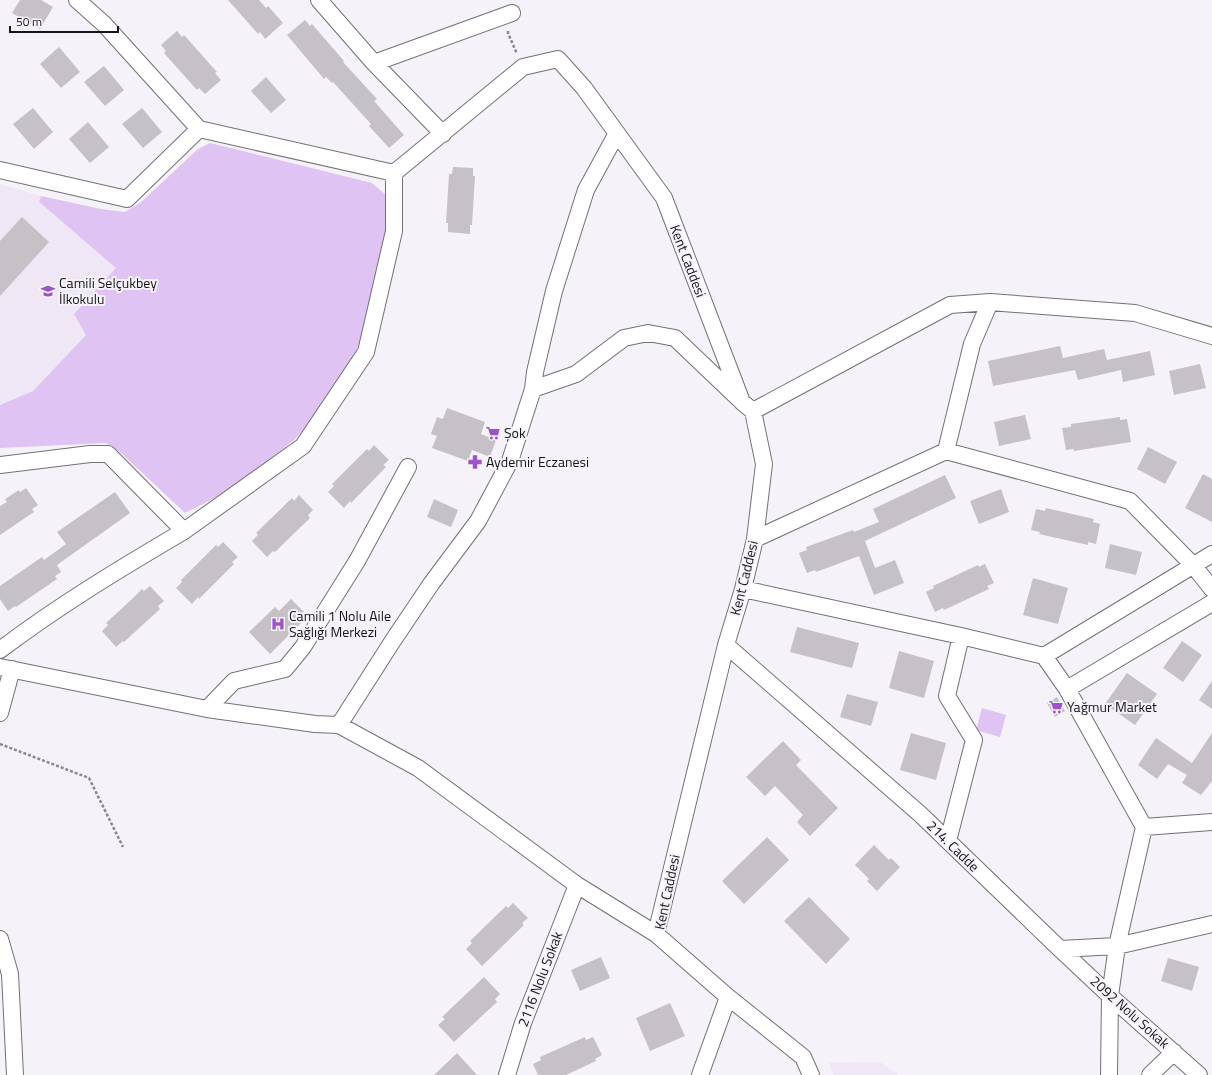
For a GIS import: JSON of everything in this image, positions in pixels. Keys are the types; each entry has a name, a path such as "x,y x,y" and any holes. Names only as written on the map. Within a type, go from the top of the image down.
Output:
{"street":[{"path":"77,0 104,24 199,129 394,173"},
{"path":"319,0 374,63 443,134"},
{"path":"374,63 512,13"},
{"name":"Kent Caddesi","path":"523,67 558,59 584,88 664,198 747,406 764,464 755,539 743,589 726,645 656,934 803,1058 811,1075"},
{"path":"394,173 523,67"},
{"path":"0,170 127,199 199,129"},
{"path":"339,725 431,584 478,522 510,461 533,389 534,372 554,291 586,190 617,133"},
{"path":"0,650 18,636 117,570 184,531 303,446 366,352 394,231 394,173"},
{"path":"533,389 576,374 624,338 648,333 675,338 747,406 950,305 990,302 1135,313 1212,336"},
{"path":"946,451 972,344 990,302"},
{"path":"755,539 946,451 1130,501 1193,565 1212,589"},
{"path":"0,465 90,454 108,454 184,531"},
{"path":"207,709 234,681 285,669 303,647 357,561 408,467"},
{"path":"1044,656 1212,554"},
{"path":"743,589 961,636 1044,656 1067,689 1144,827 1117,946 1110,996 1109,1075"},
{"path":"1067,689 1212,603"},
{"path":"948,841 974,740 947,696 961,636"},
{"name":"214. Cadde","path":"726,645 920,814 1060,949"},
{"path":"0,713 6,668 207,709 315,724 339,725 418,768 577,885 656,934"},
{"path":"1144,827 1212,822"},
{"name":"2116 Nolu Sokak","path":"507,1075 523,1023 577,885"},
{"path":"1060,949 1117,946 1212,924"},
{"path":"0,939 10,974 15,1075"},
{"name":"2092 Nolu Sokak","path":"1060,949 1110,996 1199,1075"},
{"path":"700,1075 728,996"},
{"path":"1150,1075 1174,1052"}],"path":[{"path":"512,13 508,33 523,67"},
{"path":"0,744 89,778 123,847"}],"shaded area":[{"path":"210,143 372,183 386,195 386,222 384,249 366,328 343,376 313,420 295,439 254,473 232,488 185,513 121,453 106,443 0,448 0,405 33,391 86,335 74,314 116,268 39,202 41,196 101,209 125,212 140,203 198,149"},
{"name":"Camili Selçukbey İlkokulu","path":"0,184 41,196 39,203 117,268 74,314 86,335 33,391 0,405"},
{"path":"982,708 1006,715 1000,737 976,730"},
{"path":"880,1062 898,1075 833,1075 829,1063"}],"building":[{"path":"20,0 41,0 53,7 40,29 12,13"},
{"path":"228,0 259,0 266,8 268,6 283,23 265,39 260,32 258,34"},
{"path":"305,20 310,26 312,24 344,61 343,62 377,99 374,101 404,135 389,148 369,126 371,124 333,82 332,83 326,77 324,79 287,35"},
{"path":"177,31 182,37 184,35 217,72 215,73 221,80 205,94 199,88 197,90 164,53 166,51 161,45"},
{"path":"59,47 80,72 61,88 40,64"},
{"path":"104,66 124,90 105,106 84,82"},
{"path":"266,77 286,100 271,113 251,91"},
{"path":"33,108 53,132 34,149 13,124"},
{"path":"142,108 162,132 143,148 122,124"},
{"path":"88,122 109,147 90,163 69,139"},
{"path":"453,167 473,168 473,176 475,176 472,225 470,225 470,234 448,232 448,223 446,223 449,174 452,174"},
{"path":"22,217 49,242 0,296 0,241"},
{"path":"1060,346 1063,358 1104,349 1107,360 1150,351 1155,375 1123,382 1121,370 1078,380 1075,370 993,386 988,361"},
{"path":"1200,364 1206,388 1174,395 1169,371"},
{"path":"447,408 485,422 481,434 496,440 490,457 472,450 468,461 432,448 437,436 431,434 437,417 443,419"},
{"path":"1025,415 1031,439 999,446 994,422"},
{"path":"1120,417 1120,420 1127,419 1131,442 1074,451 1074,449 1066,450 1062,428 1071,427 1071,424"},
{"path":"374,445 389,460 383,465 386,467 351,503 350,501 344,508 328,492 334,486 332,484 367,449 369,451"},
{"path":"1148,447 1177,462 1165,484 1137,469"},
{"path":"1203,474 1212,479 1212,522 1185,508"},
{"path":"945,475 956,498 865,541 875,568 895,560 904,583 874,595 859,556 816,572 815,570 807,573 799,553 807,550 806,547 853,530 854,532 879,522 873,509"},
{"path":"26,488 38,505 32,509 34,512 0,535 0,506 7,502 5,499 19,490 20,492"},
{"path":"1001,489 1009,512 979,524 970,501"},
{"path":"115,492 130,513 57,565 61,572 55,576 57,579 8,611 0,599 0,586 42,557 44,560 66,544 57,532"},
{"path":"299,495 313,510 308,515 310,518 275,552 273,551 267,557 252,541 258,535 256,533 292,498 294,501"},
{"path":"434,499 458,510 451,527 427,517"},
{"path":"1046,508 1094,519 1093,522 1100,524 1096,544 1088,542 1088,545 1039,534 1040,532 1031,530 1036,509 1045,511"},
{"path":"223,542 238,557 232,562 234,564 199,599 198,597 192,604 176,588 182,582 181,580 216,545 218,547"},
{"path":"1110,544 1142,552 1136,575 1105,568"},
{"path":"985,564 994,583 987,586 989,589 944,610 943,608 935,612 926,592 934,588 933,586 978,565 979,567"},
{"path":"1033,578 1068,588 1058,624 1023,615"},
{"path":"150,586 164,601 158,606 160,609 124,642 123,641 116,647 102,631 108,625 106,623 142,589 144,591"},
{"name":"Camili 1 Nolu Aile Sağlığı Merkezi","path":"291,599 308,616 270,654 249,632 275,607 279,611"},
{"path":"797,627 859,643 852,668 790,652"},
{"path":"1182,641 1202,655 1183,682 1163,668"},
{"path":"899,651 934,661 924,698 889,688"},
{"path":"1127,673 1157,694 1135,725 1105,704"},
{"path":"1212,681 1212,709 1199,700"},
{"path":"847,694 878,702 871,726 840,717"},
{"name":"Yağmur Market","path":"1057,697 1065,711 1055,717 1047,703"},
{"path":"911,733 946,743 936,780 900,770"},
{"path":"1212,733 1212,781 1201,795 1182,783 1187,775 1168,764 1157,779 1138,765 1156,738 1192,763"},
{"path":"783,741 801,760 796,765 838,808 810,836 797,822 803,815 775,786 765,796 746,777"},
{"path":"767,837 789,860 744,904 722,881"},
{"path":"874,845 889,860 891,858 900,867 877,891 867,881 869,879 855,865"},
{"path":"809,897 850,939 826,964 784,921"},
{"path":"513,903 528,918 522,923 524,925 482,966 466,949 472,943 470,941 506,906 508,908"},
{"path":"601,957 610,978 580,991 571,970"},
{"path":"1168,958 1199,967 1192,991 1161,981"},
{"path":"484,977 500,994 495,999 497,1002 454,1042 438,1025 445,1019 442,1017"},
{"path":"670,1003 685,1036 650,1051 636,1018"},
{"path":"585,1037 586,1040 593,1037 602,1055 595,1059 596,1061 566,1075 538,1075 533,1064 541,1060 540,1057"},
{"path":"457,1053 477,1075 434,1075"}],"place":[{"name":"Camili Selçukbey İlkokulu","path":"48,291"},
{"name":"Şok","path":"493,433"},
{"name":"Aydemir Eczanesi","path":"475,462"},
{"name":"Camili 1 Nolu Aile Sağlığı Merkezi","path":"278,624"},
{"name":"Yağmur Market","path":"1056,707"}]}
